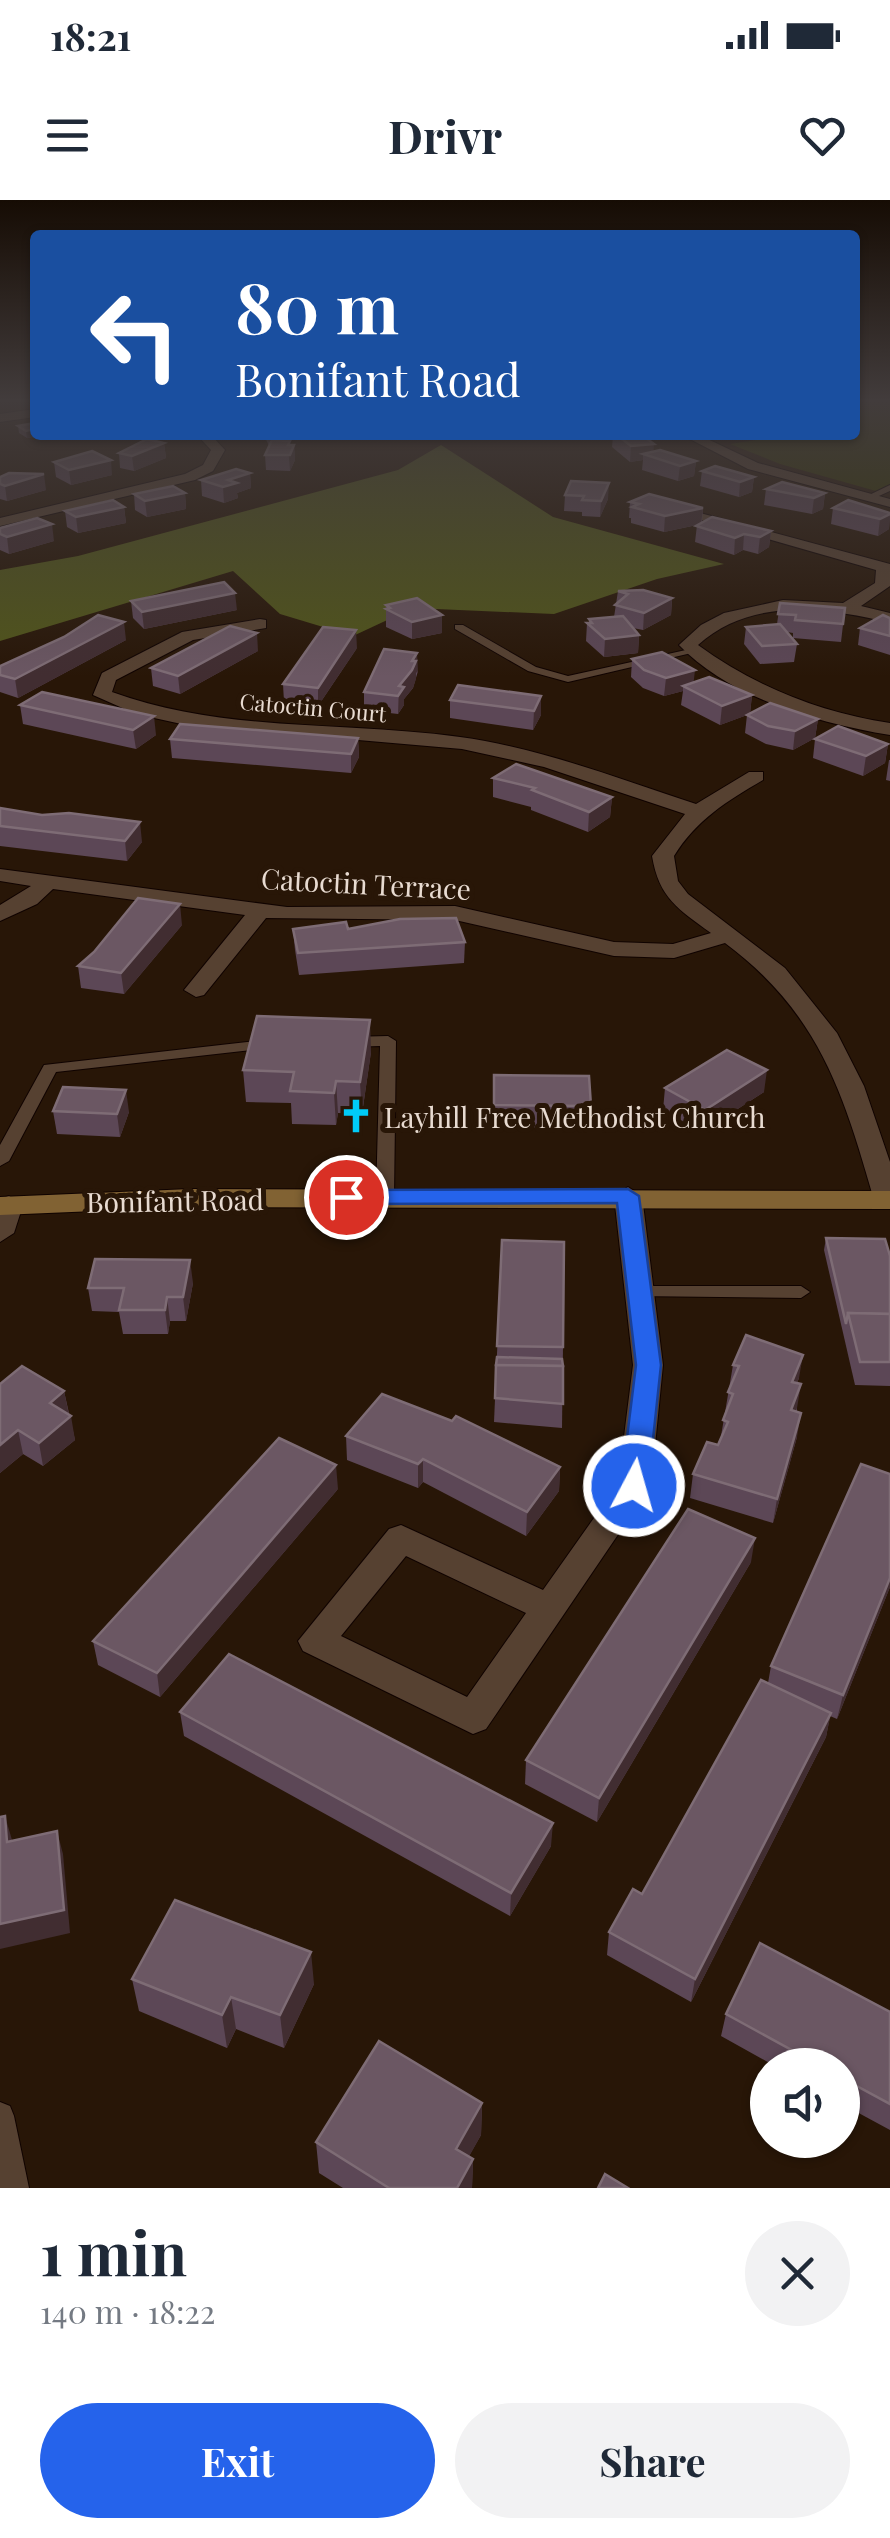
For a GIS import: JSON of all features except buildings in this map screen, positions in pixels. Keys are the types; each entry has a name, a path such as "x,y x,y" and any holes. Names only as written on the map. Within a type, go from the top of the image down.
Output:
{"main road":[{"name":"Bonifant Road","path":"5,1206 191,1198 628,1196 889,1200"}],"street":[{"path":"0,522 125,492"},
{"path":"850,492 890,502"},
{"path":"650,504 884,567 883,584 845,609"},
{"path":"890,618 845,609 781,606 737,614 700,630 688,645 782,698 890,730"},
{"name":"Catoctin Court","path":"260,624 188,636 108,677 102,695 134,710 206,721 465,744 539,759 696,811"},
{"path":"756,776 696,811 680,825 663,856 667,882 680,899 788,984 816,1020 852,1084 889,1200"},
{"name":"Catoctin Terrace","path":"0,875 287,914 454,913 614,949 674,951 726,936"},
{"path":"0,914 29,899 49,880"},
{"path":"196,990 261,910"},
{"path":"550,1609 401,1538 316,1641 473,1718 550,1609 634,1486 648,1365 628,1196"},
{"path":"0,1233 5,1206"}],"lane":[{"path":"870,497 882,492"},
{"path":"459,627 532,669 568,679 695,651"},
{"path":"332,1042 388,1041 385,1197"},
{"path":"0,1160 50,1068 240,1045 295,1044"},
{"path":"640,1292 802,1292"},
{"path":"0,2116 14,2188"}],"green space":[{"path":"317,492 514,492 553,517 724,564 657,579 554,614 413,608 353,636 280,614 233,571 0,641 0,570 78,556"}],"place":[{"name":"Layhill Free Methodist Church","path":"356,1116"}],"route":[{"path":"346,1197 628,1196 648,1365 634,1486"}]}
